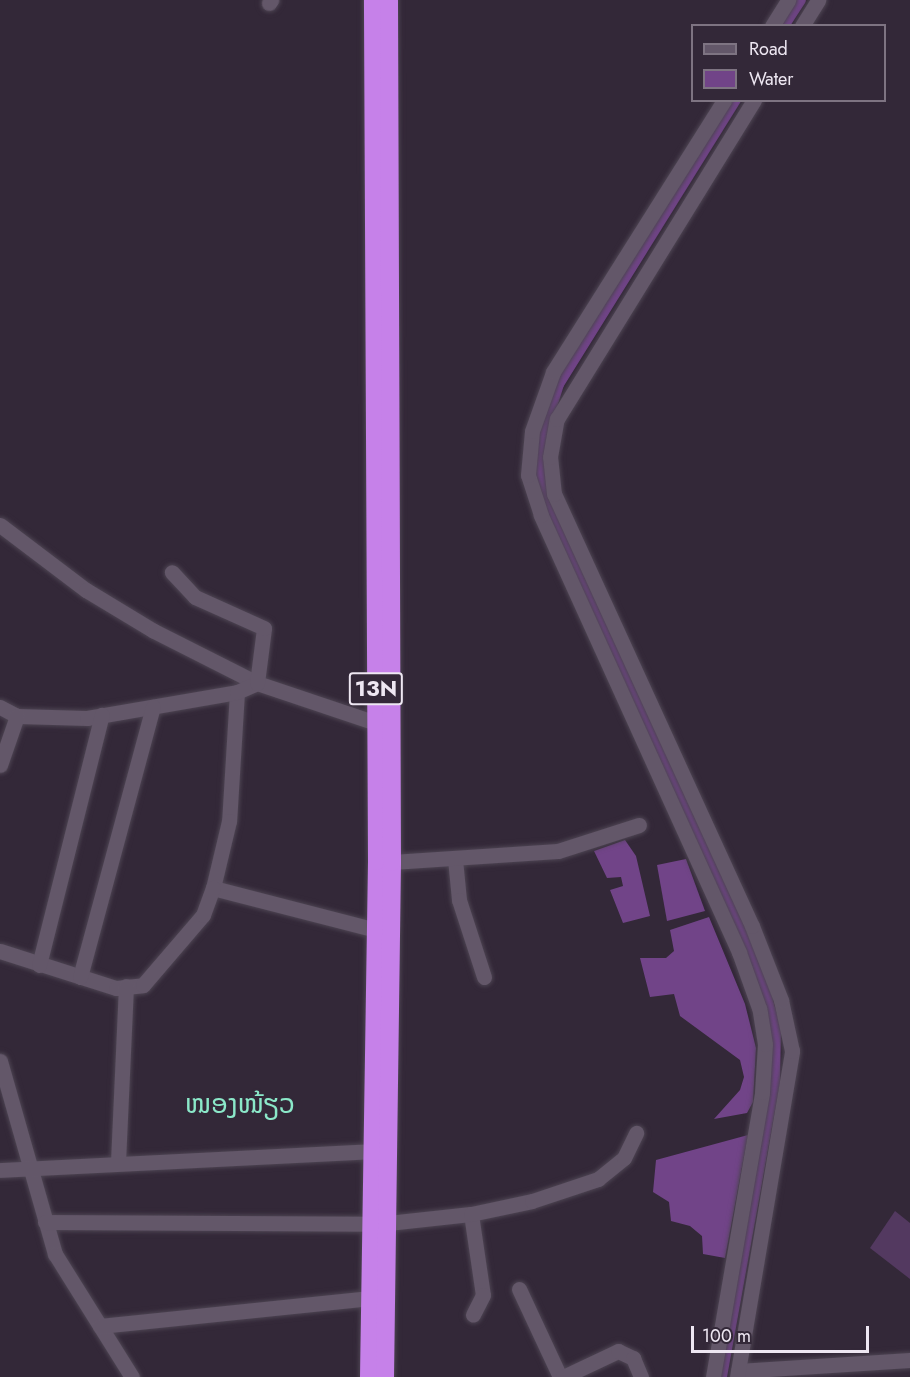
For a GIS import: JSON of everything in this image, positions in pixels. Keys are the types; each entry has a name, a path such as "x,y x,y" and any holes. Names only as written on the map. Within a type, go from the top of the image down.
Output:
{"highway":[{"name":"13N","path":"373,0 384,725 392,862 380,1224 385,1377"},
{"name":"13N","path":"369,1377 371,1298 380,1224 372,1151 376,930 384,725 389,0"}],"street":[{"path":"773,24 788,0"},
{"path":"803,24 818,0"},
{"path":"713,1377 762,1092 765,1044 759,1008 739,952 541,514 528,475 532,431 553,372 723,102"},
{"path":"753,102 558,419 550,457 554,494 752,926 781,1000 790,1040 792,1051 738,1374 910,1360"},
{"path":"0,525 86,590 154,631 257,683 384,725"},
{"path":"172,572 195,597 264,628 257,683"},
{"path":"0,707 17,716 102,715 237,692 257,683"},
{"path":"0,951 80,977 126,986 151,980 203,915 213,888 229,821 237,692"},
{"path":"80,977 153,706"},
{"path":"39,965 102,715"},
{"path":"0,765 17,716"},
{"path":"392,862 558,851 639,825"},
{"path":"455,859 459,900 484,977"},
{"path":"213,888 376,930"},
{"path":"118,1162 126,986"},
{"path":"0,1060 11,1088 28,1165 55,1254 132,1377"},
{"path":"45,1222 380,1224 471,1215 532,1201 598,1179 624,1158 636,1133"},
{"path":"0,1170 28,1165 372,1151"},
{"path":"471,1215 483,1295 473,1315"},
{"path":"519,1289 562,1377 618,1351 633,1358 641,1377"},
{"path":"100,1326 371,1298"}],"shaded area":[{"path":"895,1211 910,1223 910,1279 870,1248"}],"water":[{"path":"625,840 636,856 650,916 623,923 610,890 623,886 621,877 607,878 594,851"},
{"path":"686,859 705,911 667,921 657,865"},
{"path":"709,917 745,1004 756,1048 753,1102 747,1113 714,1119 740,1090 744,1077 740,1060 680,1016 674,994 650,997 640,958 666,958 674,951 670,930"},
{"path":"748,1135 725,1258 703,1254 702,1236 690,1226 671,1221 669,1202 653,1192 656,1160"}],"waterway":[{"path":"784,24 800,0"},
{"path":"721,1377 774,1081 775,1029 762,983 704,845 554,521 540,473 544,429 558,384 734,102"}],"district":[{"name":"ໜອງໜ້ຽວ","path":"240,1104"}]}
